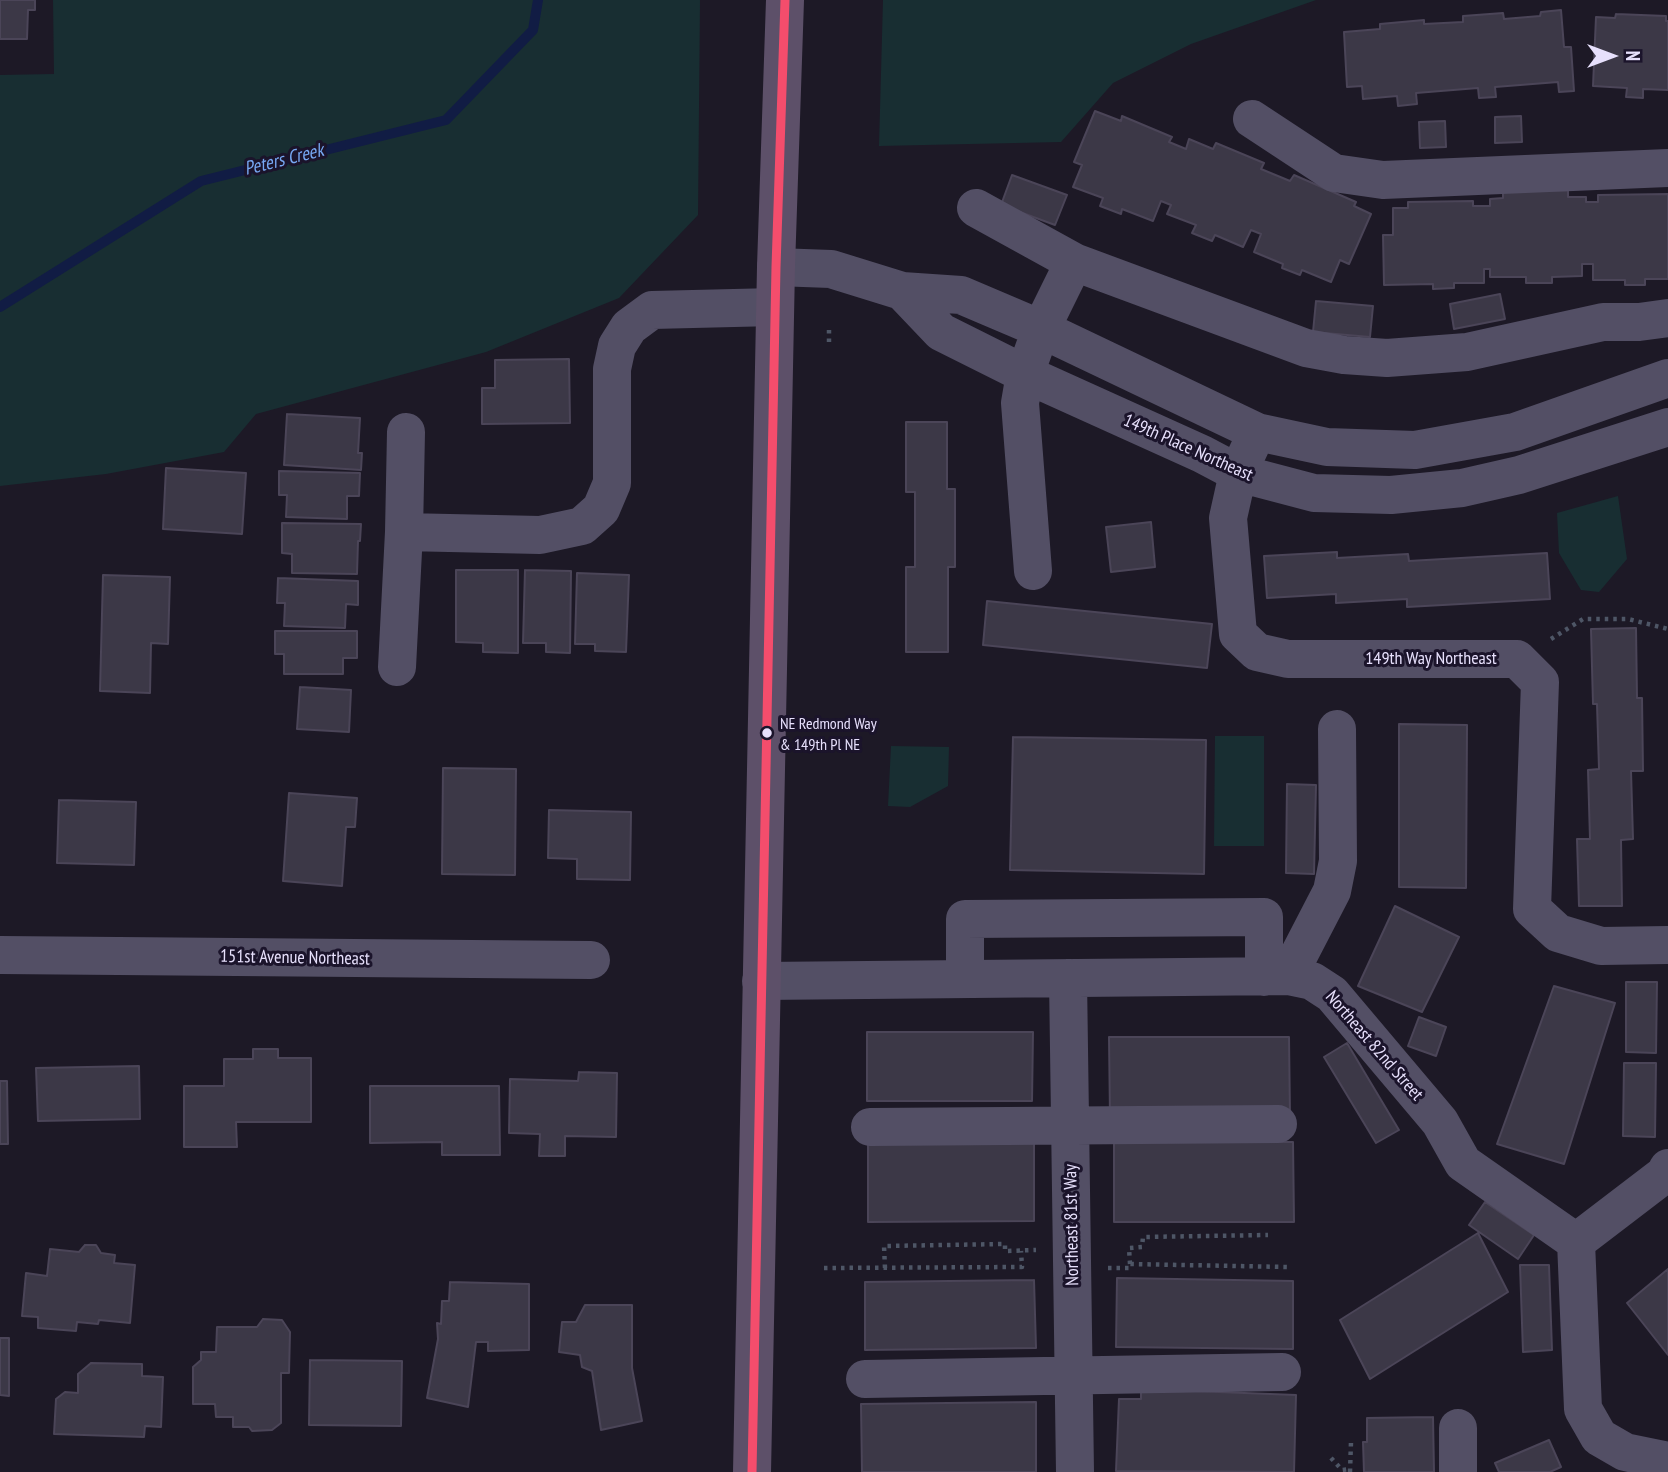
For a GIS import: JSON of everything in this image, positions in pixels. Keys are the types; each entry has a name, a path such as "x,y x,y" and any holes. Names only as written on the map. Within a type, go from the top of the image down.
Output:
{"main road":[{"path":"752,1472 775,307 785,0"}],"street":[{"path":"1252,118 1334,173 1383,180 1668,168"},
{"path":"976,208 1074,262 1306,348 1344,355 1387,358 1468,352 1603,322 1639,322 1668,317"},
{"path":"1033,571 1020,403 1024,374 1041,329 1074,262"},
{"name":"149th Place Northeast","path":"776,267 831,269 902,291 961,295 1041,329 1258,432 1327,447 1415,450 1515,432 1668,379"},
{"name":"149th Place Northeast","path":"902,291 941,332 1024,374 1202,454 1238,473 1314,494 1391,495 1450,489 1519,475 1668,427"},
{"path":"404,532 540,535 582,526 601,509 612,483 612,369 617,346 629,327 652,310 775,307"},
{"path":"397,667 406,432"},
{"name":"149th Way Northeast","path":"1258,432 1238,473 1228,518 1238,635 1258,652 1289,659 1517,659 1540,682 1532,909 1558,933 1601,946 1668,945"},
{"path":"1276,977 1332,891 1338,861 1337,729"},
{"path":"965,978 965,919 1209,917 1264,917 1276,977"},
{"name":"151st Avenue Northeast","path":"0,955 591,960"},
{"name":"Northeast 82nd Street","path":"761,981 1276,977 1312,981 1332,993 1440,1122 1462,1163 1576,1242"},
{"name":"Northeast 81st Way","path":"1068,978 1076,1472"},
{"path":"870,1127 1278,1124"},
{"path":"1668,1168 1665,1174 1576,1242 1583,1409 1618,1462 1668,1461"},
{"path":"865,1379 1282,1372"},
{"path":"1458,1428 1458,1472"}],"path":[{"path":"829,329 829,342"},
{"path":"1517,659 1583,619 1628,620 1668,629"},
{"path":"1107,1268 1129,1268 1129,1248 1142,1247 1143,1237 1268,1235"},
{"path":"885,1268 884,1246 1005,1244 1005,1251 1038,1250"},
{"path":"824,1268 1022,1267 1021,1251"},
{"path":"1130,1264 1288,1267"},
{"path":"1331,1458 1341,1471 1350,1471 1351,1442"}],"green space":[{"path":"53,0 700,0 698,215 619,298 486,352 256,414 224,452 106,474 0,486 0,75 54,74"},
{"path":"883,0 1316,0 1191,44 1113,83 1061,142 879,146"},
{"path":"1618,496 1627,559 1599,592 1581,590 1559,553 1557,513"},
{"path":"1215,736 1264,736 1264,846 1214,846"},
{"path":"891,746 949,747 948,786 910,807 888,806"}],"building":[{"path":"0,0 35,0 35,10 28,10 27,39 0,39"},
{"path":"1561,10 1564,47 1571,47 1574,91 1559,92 1558,82 1495,87 1496,97 1479,98 1478,88 1416,93 1417,104 1398,106 1397,96 1363,99 1362,86 1347,87 1344,32 1380,29 1380,24 1424,20 1424,24 1463,22 1463,16 1503,13 1504,19 1540,16 1541,12"},
{"path":"1616,14 1666,16 1668,90 1643,89 1643,98 1626,97 1627,88 1593,86 1596,17 1615,18"},
{"path":"1095,111 1121,121 1122,116 1172,137 1169,142 1186,149 1189,139 1213,149 1216,143 1264,163 1261,169 1290,181 1294,175 1356,202 1354,206 1371,214 1349,264 1340,260 1331,282 1302,270 1300,275 1282,268 1283,264 1254,252 1261,234 1251,230 1243,247 1215,235 1212,241 1192,233 1196,225 1167,214 1171,205 1161,201 1153,221 1122,209 1121,214 1100,206 1103,198 1073,187 1082,165 1074,162"},
{"path":"1521,116 1522,142 1495,143 1495,117"},
{"path":"1445,121 1446,147 1420,148 1419,122"},
{"path":"1012,175 1067,195 1055,225 1001,205"},
{"path":"1568,190 1568,197 1586,197 1586,202 1598,202 1598,195 1668,194 1668,279 1645,279 1645,285 1625,285 1625,280 1593,280 1593,264 1582,264 1582,276 1552,277 1552,283 1526,283 1526,277 1490,277 1490,269 1484,269 1484,283 1454,283 1454,288 1433,289 1433,284 1384,285 1383,235 1393,235 1393,208 1408,208 1408,202 1473,201 1473,206 1490,206 1490,199 1503,198 1503,191"},
{"path":"1500,294 1505,319 1454,329 1450,304"},
{"path":"1316,301 1373,306 1370,337 1313,332"},
{"path":"569,359 570,423 482,424 482,388 495,388 495,360"},
{"path":"287,414 360,418 358,453 362,453 361,470 284,465"},
{"path":"906,422 947,422 947,489 955,489 955,567 948,567 948,652 906,652 906,567 915,567 915,492 906,492"},
{"path":"166,468 246,473 242,534 163,529"},
{"path":"279,471 360,473 359,496 347,496 347,519 286,517 287,495 279,495"},
{"path":"1151,522 1155,567 1111,572 1106,527"},
{"path":"282,523 361,524 357,574 292,573 292,554 282,553"},
{"path":"1337,552 1337,558 1408,554 1409,561 1547,553 1550,599 1407,607 1407,599 1336,603 1336,594 1267,598 1264,556"},
{"path":"456,570 518,570 518,653 483,652 483,643 456,642"},
{"path":"525,570 571,571 570,653 546,652 546,643 523,643"},
{"path":"577,573 629,575 626,652 595,651 595,644 575,644"},
{"path":"103,575 170,577 168,644 151,643 150,693 100,691"},
{"path":"278,578 358,581 358,605 346,604 345,628 284,626 285,603 277,603"},
{"path":"987,601 1212,624 1207,668 983,645"},
{"path":"1636,628 1637,698 1642,698 1643,771 1631,771 1633,839 1621,840 1622,906 1579,906 1577,839 1590,839 1588,770 1599,769 1597,704 1593,704 1591,629"},
{"path":"275,631 357,631 357,658 343,658 343,674 284,674 284,654 275,654"},
{"path":"300,687 351,690 349,732 297,729"},
{"path":"1399,724 1467,725 1466,888 1399,887"},
{"path":"1013,737 1206,740 1204,874 1010,870"},
{"path":"443,768 516,769 515,875 442,874"},
{"path":"1287,784 1316,785 1314,874 1286,873"},
{"path":"289,793 357,798 355,827 346,827 342,886 283,881"},
{"path":"59,800 136,802 134,865 57,863"},
{"path":"549,810 631,812 630,880 577,879 577,859 548,858"},
{"path":"1395,906 1459,937 1422,1012 1358,986"},
{"path":"1626,982 1657,982 1656,1053 1626,1052"},
{"path":"1554,986 1615,1003 1564,1164 1497,1144"},
{"path":"1419,1017 1446,1027 1436,1056 1408,1046"},
{"path":"867,1032 1033,1032 1032,1101 867,1101"},
{"path":"1109,1037 1289,1037 1290,1117 1110,1117"},
{"path":"1347,1043 1399,1130 1376,1143 1324,1057"},
{"path":"253,1049 278,1049 278,1058 311,1058 311,1122 236,1122 237,1147 184,1147 184,1086 224,1086 224,1059 253,1059"},
{"path":"1624,1063 1656,1063 1655,1137 1623,1136"},
{"path":"139,1066 140,1119 38,1121 36,1068"},
{"path":"579,1072 617,1073 616,1137 565,1136 565,1156 539,1156 540,1134 509,1133 510,1079 578,1081"},
{"path":"0,1081 7,1081 8,1144 0,1144"},
{"path":"370,1086 499,1086 500,1155 442,1155 442,1142 370,1143"},
{"path":"1034,1142 1034,1221 868,1222 868,1143"},
{"path":"1114,1142 1293,1142 1294,1222 1114,1222"},
{"path":"1485,1202 1534,1235 1518,1259 1469,1225"},
{"path":"1478,1233 1508,1292 1370,1379 1340,1320"},
{"path":"85,1245 96,1245 101,1253 115,1255 114,1263 135,1265 130,1323 99,1320 98,1324 77,1322 76,1331 38,1328 38,1317 22,1316 26,1273 47,1276 50,1249 79,1252"},
{"path":"1520,1265 1549,1265 1552,1350 1523,1352"},
{"path":"1668,1269 1668,1355 1627,1303"},
{"path":"1117,1278 1293,1281 1293,1349 1116,1347"},
{"path":"1034,1280 1036,1348 865,1350 865,1282"},
{"path":"450,1282 529,1284 529,1350 488,1351 488,1342 476,1342 468,1407 427,1398 438,1339 437,1323 441,1324 442,1301 449,1301"},
{"path":"585,1305 632,1305 632,1368 642,1421 601,1430 592,1371 582,1367 580,1355 559,1352 562,1322 576,1322"},
{"path":"263,1319 282,1320 290,1332 289,1373 281,1373 281,1423 272,1430 252,1431 249,1427 233,1427 233,1417 216,1417 215,1404 193,1404 193,1367 201,1360 201,1352 216,1352 217,1327 257,1327"},
{"path":"0,1338 9,1338 9,1396 0,1395"},
{"path":"310,1360 402,1361 401,1426 309,1425"},
{"path":"91,1363 142,1364 142,1376 163,1377 161,1427 145,1426 144,1437 54,1434 56,1399 65,1392 78,1393 78,1374"},
{"path":"1141,1389 1296,1395 1294,1472 1116,1471 1119,1399 1141,1399"},
{"path":"1036,1402 1036,1472 862,1472 861,1404"},
{"path":"1433,1417 1434,1472 1364,1472 1363,1442 1367,1442 1367,1418"},
{"path":"1549,1440 1561,1467 1550,1472 1499,1472 1495,1463"}],"waterway":[{"name":"Peters Creek","path":"0,307 201,181 446,120 533,30 538,0"}],"transit line":[{"path":"752,1472 776,267 785,0"}],"place":[{"name":"NE Redmond Way & 149th Pl NE","path":"767,733"}]}
